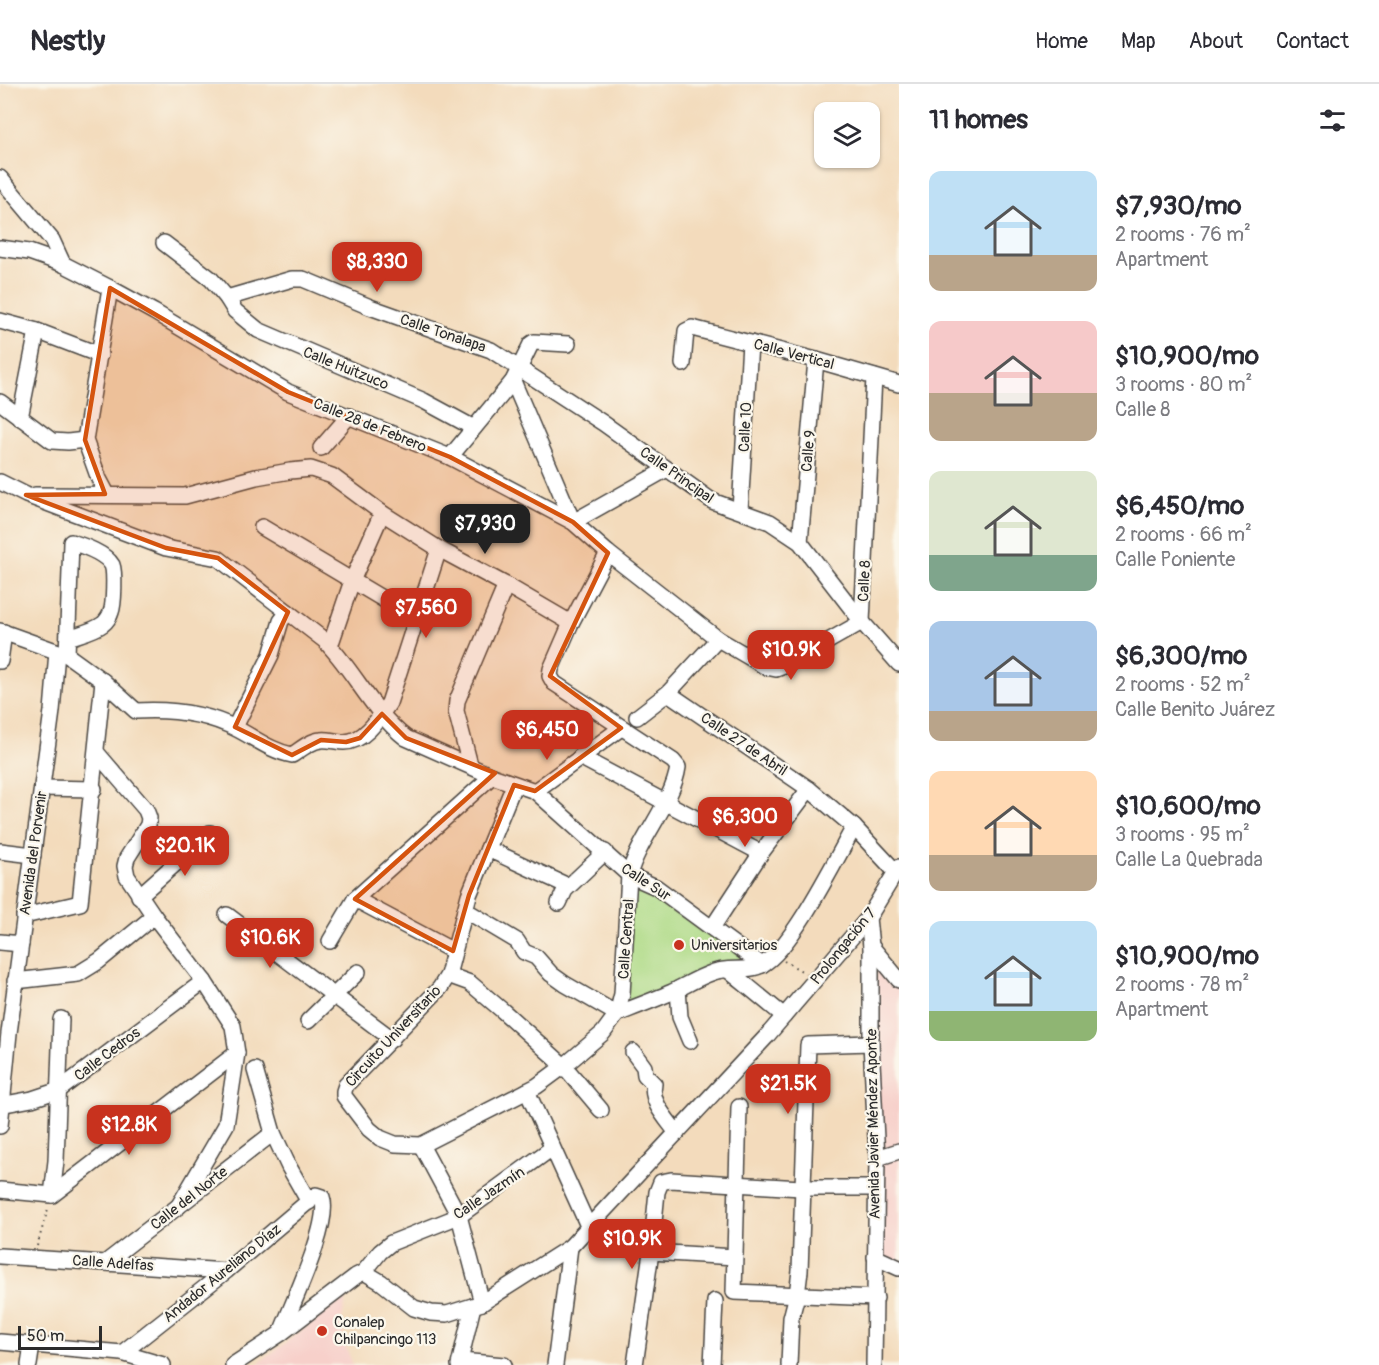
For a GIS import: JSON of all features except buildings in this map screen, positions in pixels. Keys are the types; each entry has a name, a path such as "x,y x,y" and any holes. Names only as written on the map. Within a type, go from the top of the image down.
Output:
{"street":[{"path":"0,178 52,240 63,264"},
{"name":"Calle Huitzuco","path":"164,243 211,279 227,297 235,311 258,330 385,384 474,428"},
{"name":"Calle 28 de Febrero","path":"0,248 29,252 63,264 216,348 288,392 450,457 573,522 608,554 718,639"},
{"name":"Calle Tonalapa","path":"227,297 292,279 303,279 370,308 491,350 516,375"},
{"path":"107,494 85,440 110,288"},
{"path":"0,321 36,331 100,355"},
{"name":"Calle Vertical","path":"683,364 686,331 692,328 899,384"},
{"path":"20,418 36,331"},
{"path":"450,457 516,375 529,347 534,342 568,344"},
{"name":"Calle 10","path":"740,510 750,343"},
{"name":"Calle 9","path":"800,542 816,360"},
{"path":"516,375 573,522 668,469"},
{"name":"Calle Principal","path":"516,375 603,423 712,501 770,522 800,542 862,622 899,664"},
{"name":"Calle 8","path":"718,639 766,667 776,669 862,622 874,377"},
{"path":"0,402 52,441 85,440"},
{"path":"321,448 349,416"},
{"path":"26,495 185,496 256,477 311,470 332,476 382,513 439,549 507,585 571,623"},
{"path":"0,482 26,495 166,548 218,558 330,646 382,714 406,738 492,776 535,791 621,728 554,683 550,676 571,623 608,554"},
{"path":"330,646 352,581 382,513"},
{"path":"262,527 415,618"},
{"name":"Avenida del Porvenir","path":"0,1126 5,1019 15,981 21,944 52,711 62,653 68,638 71,543 82,545 103,557 111,564 114,571 112,612 108,619 103,624 68,638"},
{"path":"0,661 2,631 62,653 103,681 136,711 184,711 235,727 280,753 292,755 310,743 321,740 346,742 360,738 389,703 439,549"},
{"path":"470,765 456,711 457,701 507,585"},
{"path":"235,727 271,655 281,621 288,612"},
{"path":"637,717 668,693 718,639"},
{"path":"24,916 80,903 94,789 103,681"},
{"name":"Calle 27 de Abril","path":"668,693 809,789 898,870"},
{"name":"Calle Central","path":"617,1014 622,994 629,875 636,854 677,775 678,767 673,761 621,728"},
{"path":"97,753 146,810 149,818 148,825 128,858 125,866 127,876 139,896 204,981 233,1026 237,1053 226,1125 178,1207"},
{"path":"580,757 761,853"},
{"path":"330,941 355,899 492,776"},
{"name":"Circuito Universitario","path":"421,1145 395,1144 380,1138 369,1129 344,1096 344,1091 346,1085 440,988 448,975 465,910 514,784"},
{"path":"42,788 94,789"},
{"path":"712,928 761,853 809,789"},
{"name":"Calle Sur","path":"535,791 629,875 656,887 712,928 768,960"},
{"path":"504,1365 460,1363 478,1304 459,1216 421,1145 527,1091 564,1066 603,1033 617,1014 716,971 750,969 768,960 794,931 854,828"},
{"path":"139,896 210,833"},
{"path":"488,849 568,886"},
{"path":"0,851 33,855"},
{"path":"559,903 568,886 605,852"},
{"name":"Prolongación 7","path":"364,1272 381,1282 414,1308 431,1313 447,1314 478,1304 570,1247 784,1016 868,918 898,870"},
{"path":"355,899 453,951"},
{"path":"465,910 517,941 524,952 536,957 551,974 565,984 617,1014"},
{"path":"227,915 392,1039"},
{"path":"15,981 78,974 99,961 154,916"},
{"name":"Avenida Javier Méndez Aponte","path":"868,918 871,946 871,1043 877,1158 874,1365"},
{"path":"0,942 21,944"},
{"path":"871,946 899,980"},
{"path":"728,970 784,1016"},
{"path":"308,1021 358,972"},
{"path":"448,975 470,983 564,1066 601,1110"},
{"name":"Calle Cedros","path":"1,1105 32,1099 59,1090 204,981"},
{"path":"678,989 680,1017 690,1041"},
{"path":"52,1194 56,1161 61,1019"},
{"path":"789,1365 790,1318 797,1295 800,1271 801,1188 808,1045 871,1043"},
{"path":"633,1052 644,1067 645,1075 654,1084 652,1092 656,1102 677,1133"},
{"path":"0,1190 52,1194 237,1053"},
{"path":"255,1070 273,1133 289,1167 316,1199 325,1204 320,1232 280,1334"},
{"path":"527,1091 589,1228"},
{"path":"739,1107 734,1292 876,1298"},
{"name":"Calle del Norte","path":"105,1263 273,1133"},
{"name":"Calle Jazmín","path":"233,1365 280,1334 356,1275 364,1272 380,1252 391,1243 459,1216 552,1148"},
{"path":"877,1158 899,1151"},
{"path":"634,1365 651,1252 657,1192 661,1182 671,1180 801,1188 876,1188"},
{"name":"Andador Aureliano Díaz","path":"122,1353 316,1199"},
{"path":"555,1365 570,1247"},
{"path":"651,1252 735,1257"},
{"name":"Calle Adelfas","path":"0,1256 226,1271"},
{"path":"875,1257 899,1268"},
{"path":"712,1365 715,1301"},
{"path":"0,1342 122,1353 163,1365"},
{"path":"29,1365 32,1345"}],"path":[{"path":"768,960 815,980"},
{"path":"34,1258 52,1194"}],"highlighted area":[{"path":"110,288 288,392 450,457 573,522 608,553 550,676 621,728 535,791 514,785 469,895 453,951 355,899 495,773 406,738 382,714 360,738 346,742 321,740 292,755 235,727 288,612 218,558 166,548 26,495 105,494 85,440"}],"shaded area":[{"path":"876,959 899,987 899,1272 881,1262"},
{"name":"Conalep Chilpancingo 113","path":"347,1296 342,1319 344,1342 353,1365 256,1365"}],"green space":[{"name":"Universitarios","path":"632,879 755,964 623,1006"}],"place":[{"name":"Universitarios","path":"679,945"},
{"name":"Conalep Chilpancingo 113","path":"322,1331"}]}
